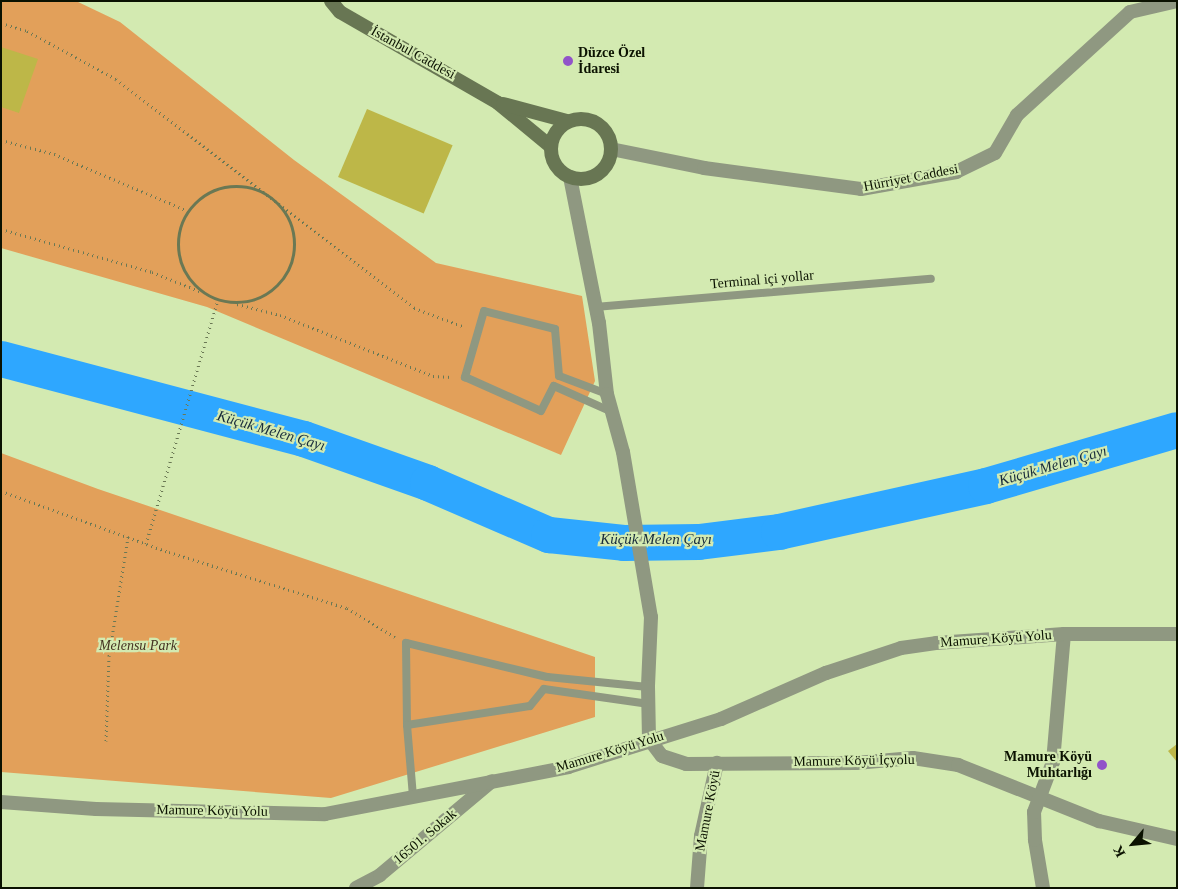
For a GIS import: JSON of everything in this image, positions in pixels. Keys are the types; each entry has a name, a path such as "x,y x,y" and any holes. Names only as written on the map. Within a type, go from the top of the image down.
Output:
{"main road":[{"name":"İstanbul Caddesi","path":"331,1 340,12 498,103"},
{"path":"498,103 567,121 587,118 597,122 604,129 611,149 609,159 598,174 579,179 570,177 555,165 550,146 555,132 567,121"},
{"path":"498,103 550,146"}],"street":[{"name":"Hürriyet Caddesi","path":"611,149 704,168 861,189 956,172 995,153 1017,115 1130,12 1177,1"},
{"path":"570,177 595,307 607,394 623,452 652,617 648,687 649,739"},
{"path":"1043,888 1035,840 1034,812 1038,797 1053,762 1064,634"},
{"name":"Mamure Köyü Yolu","path":"1,802 96,809 325,814 568,767 649,739 721,719 850,664 901,648 936,642 1064,634 1177,634"},
{"name":"Mamure Köyü İçyolu","path":"649,739 662,756 672,762 856,763 912,758 958,765 1099,821 1177,840"},
{"name":"Mamure Köyü","path":"697,888 701,836 717,763"},
{"name":"16501. Sokak","path":"356,888 380,875 492,782"}],"lane":[{"name":"Terminal içi yollar","path":"595,307 931,279"},
{"path":"607,394 559,376 556,329 484,311 465,377 541,411 554,386 612,412"},
{"path":"413,797 407,725 406,644 547,677 648,687"},
{"path":"407,725 530,706 544,689 649,704"}],"path":[{"path":"1,23 27,31 116,79 414,308 478,332"},
{"path":"1,140 54,154 188,211"},
{"path":"202,292 188,278 179,260 177,240 188,211 209,192 228,186 248,186 266,194 281,206 290,223 295,242 292,260 284,278 271,292 254,300 235,303"},
{"path":"1,229 152,272 218,300 280,315 433,376 465,377"},
{"path":"146,544 218,300"},
{"path":"1,491 146,544 347,608 406,644"},
{"path":"106,741 109,656 128,537"}],"green space":[{"path":"1,1 76,1 120,22 294,160 436,263 582,296 595,381 561,455 207,307 1,248"},
{"name":"Melensu Park","path":"1,453 98,489 595,657 595,717 331,798 1,772"}],"building":[{"path":"1,47 38,59 19,113 1,107"},
{"path":"367,109 453,145 424,213 338,177"},
{"path":"1177,744 1177,762 1168,751"}],"waterway":[{"name":"Küçük Melen Çayı","path":"1,359 304,439 428,483 549,535 624,543 699,542 779,532 986,486 1177,430"}],"place":[{"name":"Düzce Özel İdaresi","path":"568,61"},
{"name":"Mamure Köyü Muhtarlığı","path":"1102,765"}]}
